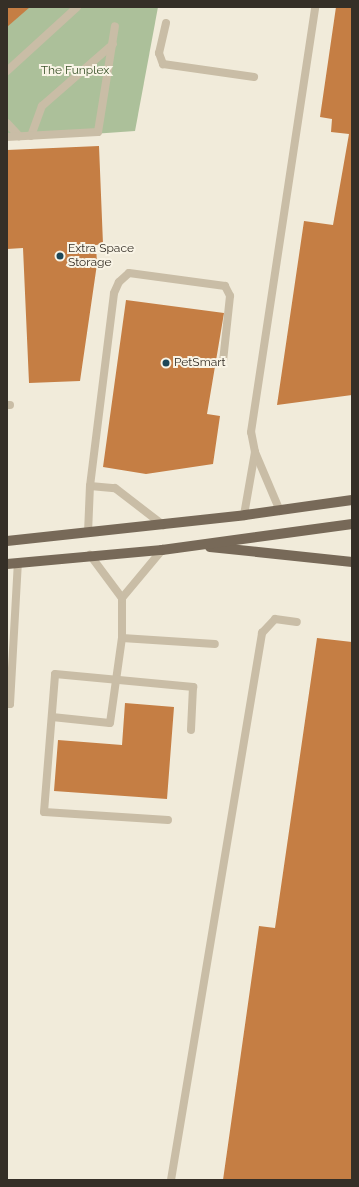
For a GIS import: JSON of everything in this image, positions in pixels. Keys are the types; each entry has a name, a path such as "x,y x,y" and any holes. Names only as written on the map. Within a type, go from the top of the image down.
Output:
{"main road":[{"path":"7,541 244,516 352,500"},
{"path":"7,564 162,550 352,524"},
{"path":"190,545 352,562"}],"lane":[{"path":"7,71 77,7"},
{"path":"280,511 255,452 251,432 315,7"},
{"path":"166,23 159,53 163,64 254,76"},
{"path":"7,137 98,132 116,26"},
{"path":"31,136 42,106 113,44"},
{"path":"7,123 19,136"},
{"path":"88,533 90,486 114,293 119,282 129,273 225,286 230,296 223,361"},
{"path":"244,516 255,452"},
{"path":"90,486 115,488 163,525"},
{"path":"122,598 162,550"},
{"path":"52,717 110,723 122,638 122,598 90,556"},
{"path":"7,704 10,704 18,563"},
{"path":"171,1180 262,633 275,619 297,622"},
{"path":"122,638 215,644"},
{"path":"168,820 44,812 54,674 194,687 191,730"}],"green space":[{"name":"The Funplex","path":"7,7 158,7 135,131 7,140"}],"building":[{"path":"7,7 30,7 7,27"},
{"path":"336,7 352,7 352,395 277,405 304,221 333,225 349,134 331,132 332,119 320,117"},
{"name":"Extra Space Storage","path":"99,146 103,244 96,245 97,264 80,381 29,383 23,248 7,249 7,150"},
{"name":"PetSmart","path":"126,300 224,313 207,414 220,416 213,464 146,474 103,467"},
{"path":"317,638 352,642 352,1180 223,1180 259,926 275,928"},
{"path":"125,703 174,707 167,799 54,791 58,740 122,745"}],"place":[{"name":"Extra Space Storage","path":"60,256"},
{"name":"PetSmart","path":"166,363"}]}
